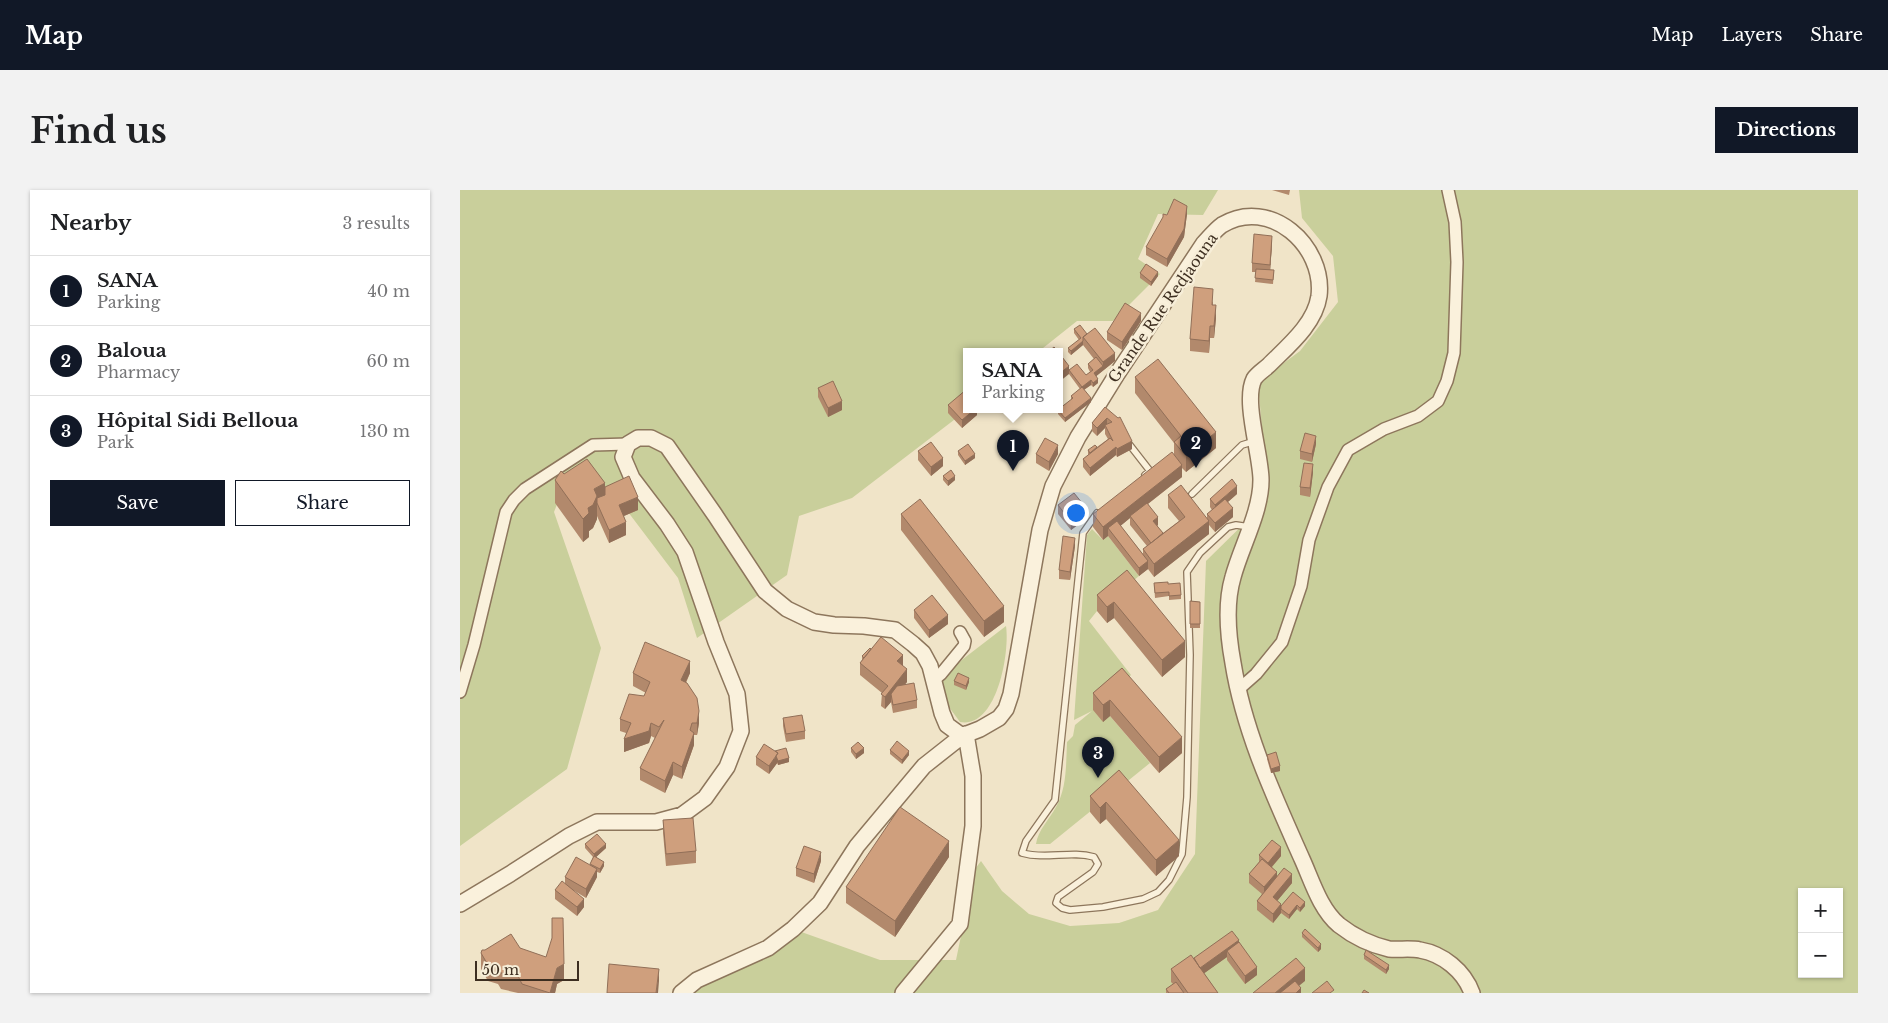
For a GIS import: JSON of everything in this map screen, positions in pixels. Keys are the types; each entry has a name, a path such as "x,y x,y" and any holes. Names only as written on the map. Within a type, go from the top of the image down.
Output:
{"street":[{"path":"1239,689 1256,674 1282,642 1302,586 1309,540 1328,487 1348,450 1384,429 1418,416 1438,401 1448,381 1454,353 1457,262 1456,222 1448,190"},
{"name":"Grande Rue Redjaouna","path":"681,993 697,980 768,948 793,929 820,903 857,846 896,797 924,766 964,735 980,729 999,718 1006,709 1011,694 1040,530 1053,486 1091,425 1117,374 1212,234 1223,225 1251,217 1276,221 1290,229 1304,245 1314,260 1318,276 1319,296 1309,320 1298,336 1254,379 1251,397 1261,480 1257,506 1233,577 1228,598 1233,663 1246,717 1261,766 1322,904 1337,923 1354,936 1389,948 1419,950 1439,955 1459,972 1472,993"},
{"path":"460,692 474,645 506,512 514,500 525,489 593,445 628,444 638,438 651,438 667,446 765,592 787,609 814,622 895,630 923,653 930,666 947,725 964,735 973,776 973,826 960,924 904,993"},
{"path":"460,904 569,836 597,822 656,822 682,814 705,798 728,767 741,731 737,694 716,642 685,552 667,524 632,478 623,457 628,444"},
{"path":"934,679 941,674 964,646 965,641 960,632"}],"lane":[{"path":"1123,436 1150,471 1142,477"},
{"path":"1192,494 1242,445 1255,441"},
{"path":"1104,508 1096,514 1083,533 1055,800 1026,842 1022,853 1034,856 1083,854 1094,857 1098,864 1092,872 1058,896 1056,903 1062,908 1070,910 1103,908 1142,899 1158,892 1169,880 1182,854 1187,797 1190,655 1187,572 1200,553 1228,527 1236,525 1250,526"}],"green space":[{"path":"460,190 1218,190 1203,215 1158,214 1138,259 1160,274 1113,321 1077,321 1043,348 963,348 963,413 852,498 799,516 787,575 697,638 678,578 622,504 563,489 554,512 601,648 567,769 460,846"},
{"path":"1299,190 1858,190 1858,993 681,993 793,929 880,960 956,960 975,869 981,861 1002,891 1029,914 1070,926 1119,923 1158,910 1195,854 1206,561 1268,500 1258,382 1300,351 1338,302 1333,256 1302,218"},
{"path":"1092,529 1103,540 1108,536 1139,576 1097,611 1089,621 1131,675 1122,684 1110,716 1150,763 1050,844 1036,844 1039,834 1060,800 1065,775 1067,742 1073,736 1075,725 1092,711 1074,720 1087,535"},
{"path":"1006,626 1006,653 1003,670 992,702 983,714 973,721 960,722 946,703 940,680 963,659"}],"building":[{"path":"1174,199 1187,206 1184,229 1167,259 1146,247 1163,214 1167,215"},
{"path":"1254,234 1272,236 1270,265 1252,263"},
{"path":"1146,264 1158,272 1151,282 1140,273"},
{"path":"1256,269 1274,270 1273,280 1255,278"},
{"path":"1194,287 1213,289 1212,305 1216,305 1214,326 1210,326 1209,341 1190,339"},
{"path":"1125,303 1141,313 1122,342 1107,332"},
{"path":"1080,325 1087,334 1083,337 1083,341 1071,351 1068,348 1081,338 1074,329"},
{"path":"1095,328 1115,353 1103,362 1083,337"},
{"path":"1096,357 1103,366 1094,373 1098,379 1093,383 1091,380 1082,387 1069,370 1077,364 1086,375 1093,370 1088,364"},
{"path":"1063,358 1069,366 1063,371"},
{"path":"1158,359 1216,432 1186,456 1174,442 1181,436 1135,377"},
{"path":"833,381 842,401 828,408 818,388"},
{"path":"1082,387 1091,398 1065,418 1061,413 1063,413 1063,406 1073,398 1071,396"},
{"path":"963,392 963,413 970,413 962,420 948,405"},
{"path":"1105,407 1118,418 1120,417 1132,441 1117,449 1116,447 1090,468 1083,459 1110,438 1113,441 1105,425 1112,422 1107,418 1097,428 1092,423"},
{"path":"1305,433 1316,436 1312,454 1300,451"},
{"path":"1045,438 1058,445 1049,462 1036,454"},
{"path":"931,442 943,458 931,467 918,451"},
{"path":"968,444 975,454 965,461 958,451"},
{"path":"1095,445 1097,447 1090,453 1088,450"},
{"path":"1172,452 1182,465 1103,527 1093,514"},
{"path":"587,459 605,483 594,489 597,496 593,505 588,508 589,513 583,519 555,480 561,471 564,474"},
{"path":"1304,463 1313,464 1310,488 1300,487"},
{"path":"951,470 955,476 948,481 943,476"},
{"path":"629,476 638,497 619,505 626,522 609,530 597,503 597,498 605,495 605,487"},
{"path":"1232,479 1237,486 1215,505 1210,499"},
{"path":"1181,485 1209,521 1154,564 1143,549 1185,517 1168,495"},
{"path":"1074,493 1087,509 1071,522 1058,505"},
{"path":"920,499 1004,606 984,621 901,514"},
{"path":"1225,499 1233,508 1215,523 1207,514"},
{"path":"1147,503 1158,517 1153,521 1163,533 1151,543 1130,516"},
{"path":"1117,521 1148,561 1139,568 1108,528"},
{"path":"1063,536 1075,538 1070,572 1059,570"},
{"path":"1127,570 1185,641 1162,660 1114,602 1107,607 1097,595"},
{"path":"1168,582 1168,584 1180,583 1181,595 1169,596 1169,592 1155,593 1154,583"},
{"path":"932,595 948,615 929,630 914,610"},
{"path":"1190,601 1200,602 1200,624 1190,624"},
{"path":"881,637 903,655 897,661 907,669 885,697 881,694 888,686 860,663"},
{"path":"645,642 690,661 681,680 687,683 697,698 699,711 697,723 692,723 690,730 694,733 682,767 673,762 665,781 640,768 664,720 659,727 651,723 649,731 624,739 631,723 620,719 629,694 644,696 650,682 633,673"},
{"path":"871,649 864,658 862,656"},
{"path":"1122,668 1182,737 1159,757 1110,700 1103,705 1093,693"},
{"path":"958,673 969,678 966,686 954,681"},
{"path":"914,683 917,700 893,705 891,694 897,686"},
{"path":"802,715 805,731 786,734 783,718"},
{"path":"897,741 909,751 902,760 890,750"},
{"path":"858,742 864,748 856,754 851,748"},
{"path":"764,744 778,753 769,766 756,757"},
{"path":"786,748 789,758 778,761 776,756 778,753 775,751"},
{"path":"1276,752 1280,766 1271,769 1267,755"},
{"path":"1119,770 1179,840 1156,860 1106,802 1100,808 1090,796"},
{"path":"900,807 949,841 895,921 846,887"},
{"path":"693,818 696,851 666,854 663,820"},
{"path":"597,834 606,844 594,854 585,844"},
{"path":"1272,840 1281,847 1268,863 1259,855"},
{"path":"804,846 821,852 814,874 796,868"},
{"path":"594,856 604,862 600,869 590,864"},
{"path":"576,857 597,869 586,889 565,877"},
{"path":"1262,859 1277,872 1264,887 1249,874"},
{"path":"1284,868 1292,874 1273,897 1281,904 1273,914 1257,901"},
{"path":"562,881 584,899 577,907 555,890"},
{"path":"1293,892 1305,902 1300,908 1297,905 1289,915 1281,909 1281,906"},
{"path":"552,918 563,918 564,964 557,968 550,993 522,984 518,976 501,973 498,968 488,965 481,953 482,950 511,934 520,948 546,957 552,938"},
{"path":"1305,929 1321,944 1318,948 1302,933"},
{"path":"1232,931 1239,940 1200,968 1194,958"},
{"path":"1239,942 1257,967 1245,976 1227,951"},
{"path":"1366,950 1389,965 1386,970 1364,955"},
{"path":"1191,955 1218,993 1188,993 1171,969"},
{"path":"1296,958 1305,968 1275,993 1253,993"},
{"path":"609,964 659,969 656,993 607,993"},
{"path":"1295,981 1301,988 1296,993 1280,993"},
{"path":"1327,981 1334,990 1330,993 1312,993"},
{"path":"1176,982 1184,993 1169,993 1166,989"}],"place":[{"name":"Baloua","path":"1196,468"},
{"name":"SANA","path":"1013,471"},
{"name":"Hôpital Sidi Belloua","path":"1098,778"}]}
